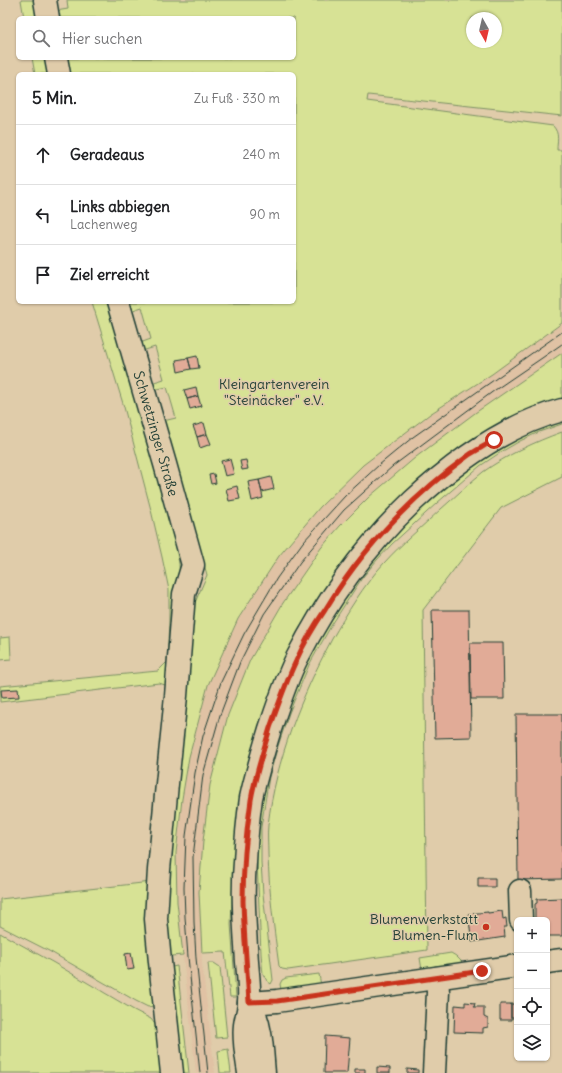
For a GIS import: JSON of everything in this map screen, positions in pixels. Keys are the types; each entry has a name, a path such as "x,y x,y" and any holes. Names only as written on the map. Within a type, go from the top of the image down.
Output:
{"street":[{"path":"45,0 48,16"},
{"path":"56,60 59,72"},
{"name":"Schwetzinger Straße","path":"119,304 194,565 184,594 176,696 159,870 156,919 172,1073"},
{"path":"249,1073 244,1026 249,1002 243,902 244,863 251,799 264,748 285,686 296,659 325,609 353,568 381,534 414,500 469,455 494,440 534,420 562,410"},
{"path":"520,891 521,917"},
{"path":"550,962 562,960"},
{"path":"249,1002 277,1001 514,966"},
{"path":"434,1073 438,992 436,978"},
{"path":"249,1002 257,1018 264,1073"}],"shaded area":[{"path":"562,323 562,353 416,457 369,497 340,526 321,548 283,603 250,660 228,715 210,785 199,892 202,963 215,1073 196,1073 177,902 176,853 182,799 189,757 208,685 238,620 279,556 320,507 363,465 430,414 492,374"}],"green space":[{"path":"21,0 35,0 38,16 24,16"},
{"name":"Kleingartenverein \"Steinäcker\" e.V.","path":"67,0 562,0 562,116 368,95 367,101 553,126 558,140 557,150 562,150 562,323 492,374 430,414 363,465 320,507 279,556 238,619 208,685 189,757 182,799 176,853 177,902 183,955 168,955 163,916 190,614 207,575 179,472 163,421 176,418 167,387 153,390 151,383 164,379 155,347 142,351 140,343 151,339 142,307 130,311 127,304 296,304 296,72 68,72 65,60 296,60 296,16 57,16 56,11 68,9"},
{"path":"32,60 46,60 49,72 35,72"},
{"path":"93,304 109,304 173,529 179,564 180,583 171,687 159,683 0,702 0,686 158,671 167,662 169,590 151,510 124,407"},
{"path":"562,353 562,399 551,402 339,571 237,840 231,924 236,997 230,997 225,952 202,953 199,892 203,841 210,785 228,715 250,660 283,603 321,548 340,526 369,497 416,457 475,413"},
{"path":"562,420 562,424 539,432 520,441 480,466 392,544 362,578 331,626 309,665 289,713 277,749 269,777 261,827 263,894 273,980 271,984 267,981 263,974 261,954 257,827 266,777 286,713 306,663 327,623 361,574 413,516 460,475 499,448 537,428"},
{"path":"562,432 562,477 501,508 423,610 427,950 288,970 282,969 279,966 271,896 268,854 268,825 277,776 291,729 310,683 332,639 356,600 376,572 397,549 441,509 478,476 492,466 521,449"},
{"path":"10,637 11,659 0,660 0,638"},
{"path":"151,882 156,999 153,1006 148,1007 136,1001 49,951 0,926 0,899"},
{"path":"0,933 151,1019 160,1031 165,1073 0,1073"},
{"path":"451,953 464,964 422,970 420,958"},
{"path":"208,963 214,963 220,967 227,1037 216,1038"},
{"path":"177,966 189,1073 179,1073 169,969"},
{"path":"319,974 321,986 281,990 280,984 282,980 286,978"},
{"path":"228,1049 231,1073 220,1073 218,1051"}],"building":[{"path":"197,356 199,368 191,369 188,358"},
{"path":"188,358 191,369 178,372 176,360"},
{"path":"196,387 198,396 187,399 184,390"},
{"path":"198,396 201,406 190,409 187,399"},
{"path":"204,423 207,434 197,437 193,426"},
{"path":"207,434 211,444 200,448 197,437"},
{"path":"230,459 234,474 225,476 221,461"},
{"path":"246,460 248,469 242,470 240,461"},
{"path":"214,474 216,483 211,484 209,475"},
{"path":"271,477 274,489 262,492 259,480"},
{"path":"259,480 263,498 252,501 248,482"},
{"path":"237,486 240,499 229,501 226,489"},
{"path":"432,610 469,610 471,737 435,738"},
{"path":"470,643 503,643 504,699 471,699"},
{"path":"18,689 19,697 2,698 1,690"},
{"path":"516,714 562,714 562,879 518,880"},
{"path":"478,878 495,878 495,887 478,887"},
{"path":"562,898 562,936 550,936 550,917 535,917 535,904 537,903 537,899"},
{"path":"502,911 503,919 506,918 507,927 504,927 505,937 472,942 468,914"},
{"path":"131,953 134,969 127,970 125,954"},
{"path":"465,1002 475,1003 474,1007 484,1007 484,1017 488,1019 488,1027 483,1028 483,1033 454,1032 455,1005 465,1006"},
{"path":"500,1004 511,1004 511,1020 500,1020"},
{"path":"511,1004 514,1004 514,1018 511,1018"},
{"path":"325,1036 350,1038 347,1073 324,1073"},
{"path":"377,1067 390,1068 390,1073 377,1073"},
{"path":"355,1069 365,1069 365,1073 355,1073"},
{"path":"407,1069 418,1070 418,1073 407,1073"}],"tram line":[{"path":"200,1073 185,917 184,888 186,836 195,773 203,736 221,682 244,634 277,578 303,542 345,496 413,437 562,332"},
{"path":"208,1073 196,958 193,857 203,775 220,715 240,662 264,614 300,562 344,510 393,466 495,390 562,344"}],"place":[{"name":"Blumenwerkstatt Blumen-Flum","path":"486,927"}],"route":[{"path":"482,971 277,1001 249,1002 243,902 244,863 251,799 264,748 285,686 296,659 335,593 367,550 381,534 425,490 469,455 494,440"}]}
